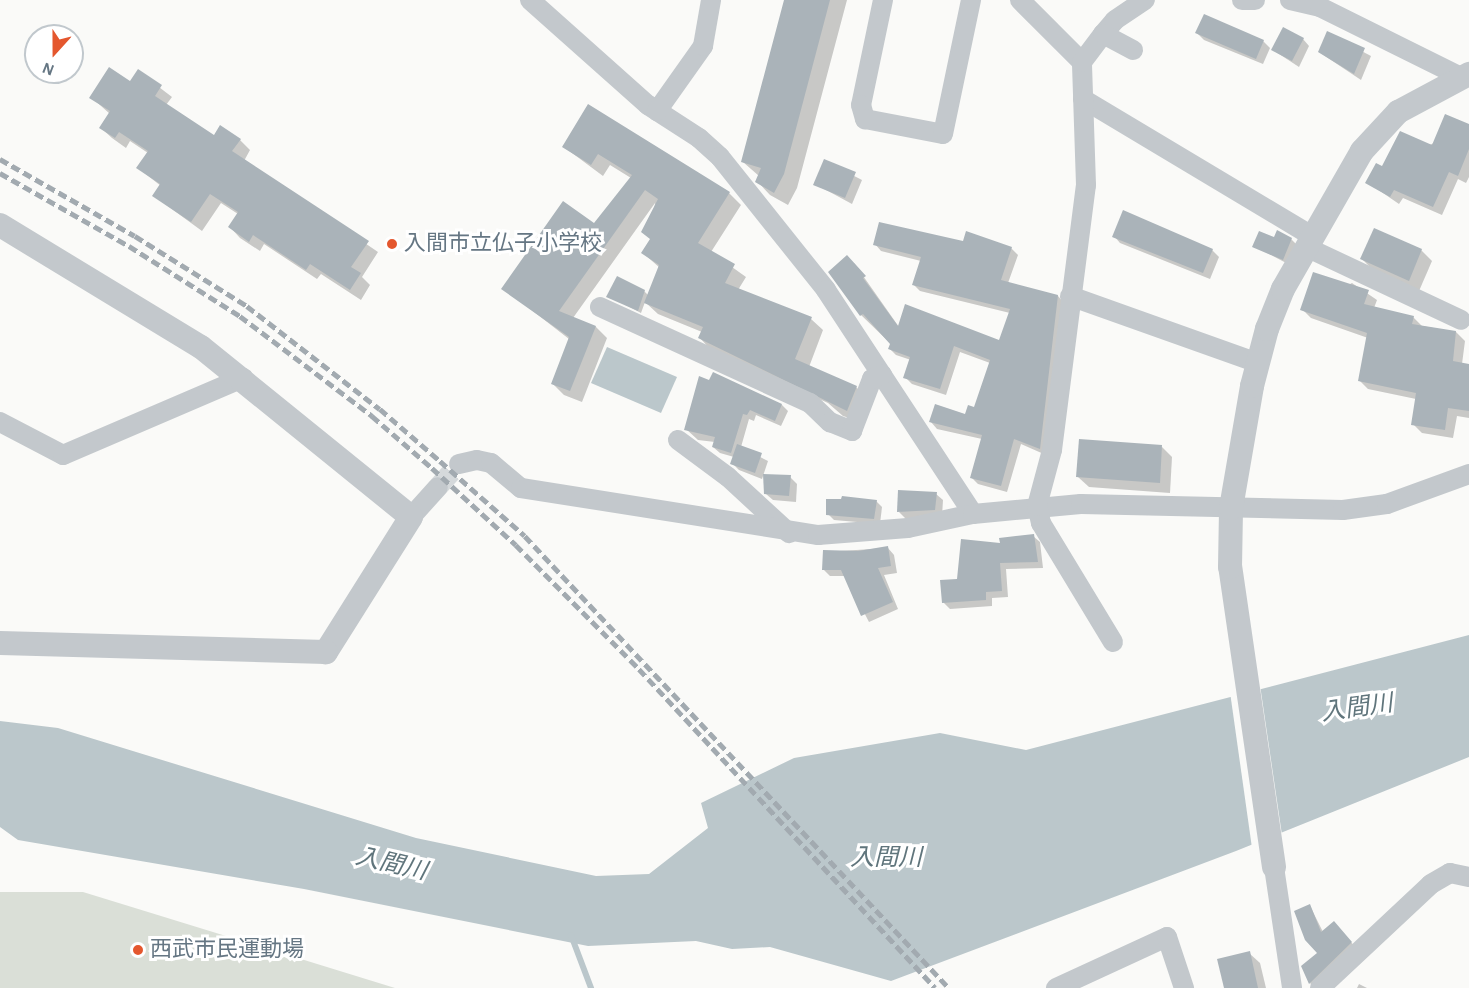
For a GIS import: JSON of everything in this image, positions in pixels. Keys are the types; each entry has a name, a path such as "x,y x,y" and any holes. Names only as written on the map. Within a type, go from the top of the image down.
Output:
{"street":[{"path":"530,0 657,111 699,138 720,157 826,290 973,514"},
{"path":"657,111 703,46 711,0"},
{"path":"883,0 861,105 865,119 943,134 971,0"},
{"path":"1020,0 1082,62"},
{"path":"1113,642 1041,523 1037,506 1052,450 1086,185 1082,62 1115,20 1145,0"},
{"path":"1242,0 1255,0"},
{"path":"1290,0 1320,7 1466,76"},
{"path":"1103,34 1133,50"},
{"path":"1292,988 1238,634 1230,567 1231,507 1258,363 1283,289 1362,151 1398,112 1466,76"},
{"path":"1083,99 1309,242 1461,320"},
{"path":"0,225 151,315 243,378 411,517"},
{"path":"1070,296 1258,363"},
{"path":"600,308 810,403 830,422 852,431 872,380 882,375"},
{"path":"0,422 63,455 243,378"},
{"path":"678,440 728,477 789,533"},
{"path":"459,464 477,460 491,462 521,488 789,533 818,535 908,528 973,514 1037,506 1343,510 1387,504 1469,474"},
{"path":"0,643 326,652 411,517 438,487"},
{"path":"1320,988 1431,884 1450,873 1469,877"},
{"path":"1056,988 1167,937 1184,988"}],"shaded area":[{"name":"西武市民運動場","path":"0,892 83,892 395,988 0,988"}],"water":[{"path":"607,347 677,377 661,413 591,383"},
{"name":"入間川","path":"1469,635 1469,757 1236,851 891,981 770,947 732,949 696,941 588,946 304,889 18,840 0,827 0,721 58,728 416,838 596,876 649,874 708,828 701,803 794,758 940,733 1026,750"}],"pier":[{"path":"1260,685 1282,835 1252,848 1230,692"}],"building":[{"path":"784,0 830,0 784,174 774,193 755,182 761,168 741,162"},
{"path":"1204,14 1264,40 1256,59 1195,33"},
{"path":"1283,27 1304,38 1292,61 1271,50"},
{"path":"1327,31 1365,48 1354,74 1318,52"},
{"path":"109,67 130,81 138,69 162,85 155,96 214,135 220,125 241,139 232,151 369,241 351,267 361,273 350,290 310,264 306,270 253,235 249,242 228,227 238,212 210,194 191,222 152,196 160,184 136,168 148,151 119,132 115,138 99,128 110,111 89,98"},
{"path":"588,104 730,192 698,243 735,264 725,283 812,317 795,359 857,386 847,411 698,338 703,327 644,303 659,265 641,253 650,239 641,232 658,199 645,190 559,311 596,326 570,391 551,384 569,337 501,289 563,201 594,223 632,175 598,154 591,165 562,147"},
{"path":"1445,114 1469,124 1469,149 1458,176 1449,172 1433,207 1394,190 1390,197 1365,183 1376,163 1382,166 1400,131 1432,145"},
{"path":"824,159 856,172 845,198 813,185"},
{"path":"1123,210 1213,249 1203,273 1112,237"},
{"path":"879,222 963,241 966,231 1012,247 1001,280 1058,295 1040,449 1014,439 1001,486 970,478 982,435 929,422 935,404 965,414 968,405 974,407 990,360 954,346 940,389 903,378 910,357 888,349 890,344 863,314 860,316 828,272 847,255 866,276 863,278 898,326 905,304 999,340 1010,309 912,285 921,257 873,245"},
{"path":"1374,228 1422,249 1409,281 1360,259"},
{"path":"1277,230 1292,238 1283,260 1252,247 1259,231 1274,237"},
{"path":"1313,272 1369,290 1364,304 1414,316 1412,324 1456,331 1453,361 1469,364 1469,411 1448,408 1445,430 1411,425 1416,393 1358,381 1367,333 1300,310"},
{"path":"617,276 645,290 638,311 606,297"},
{"path":"713,372 782,404 775,421 750,410 747,415 743,414 731,453 712,447 715,437 684,430 699,376 709,380"},
{"path":"1079,439 1162,445 1160,483 1076,477"},
{"path":"737,444 762,453 755,473 730,464"},
{"path":"763,474 791,475 789,496 764,494"},
{"path":"898,490 937,492 935,510 897,512"},
{"path":"842,496 877,500 874,519 826,515 826,499 841,499"},
{"path":"1034,534 1038,562 1000,563 1002,591 986,592 986,600 942,603 940,580 957,579 961,539 1000,543 999,538"},
{"path":"888,546 891,566 878,568 893,602 861,616 841,570 822,570 823,550 858,551"},
{"path":"1310,904 1321,932 1334,921 1352,942 1309,984 1301,966 1317,953 1305,940 1294,911"},
{"path":"1250,951 1258,988 1224,988 1217,959"}],"waterway":[{"path":"571,935 591,988"}],"tunnel":[{"path":"438,487 459,464"}],"railway":[{"path":"0,159 135,236 247,306 380,409 440,461 525,536 949,988"},
{"path":"0,173 129,246 240,316 372,416 432,468 516,545 639,669 935,988"}],"place":[{"name":"入間市立仏子小学校","path":"392,244"},
{"name":"西武市民運動場","path":"138,950"}]}
